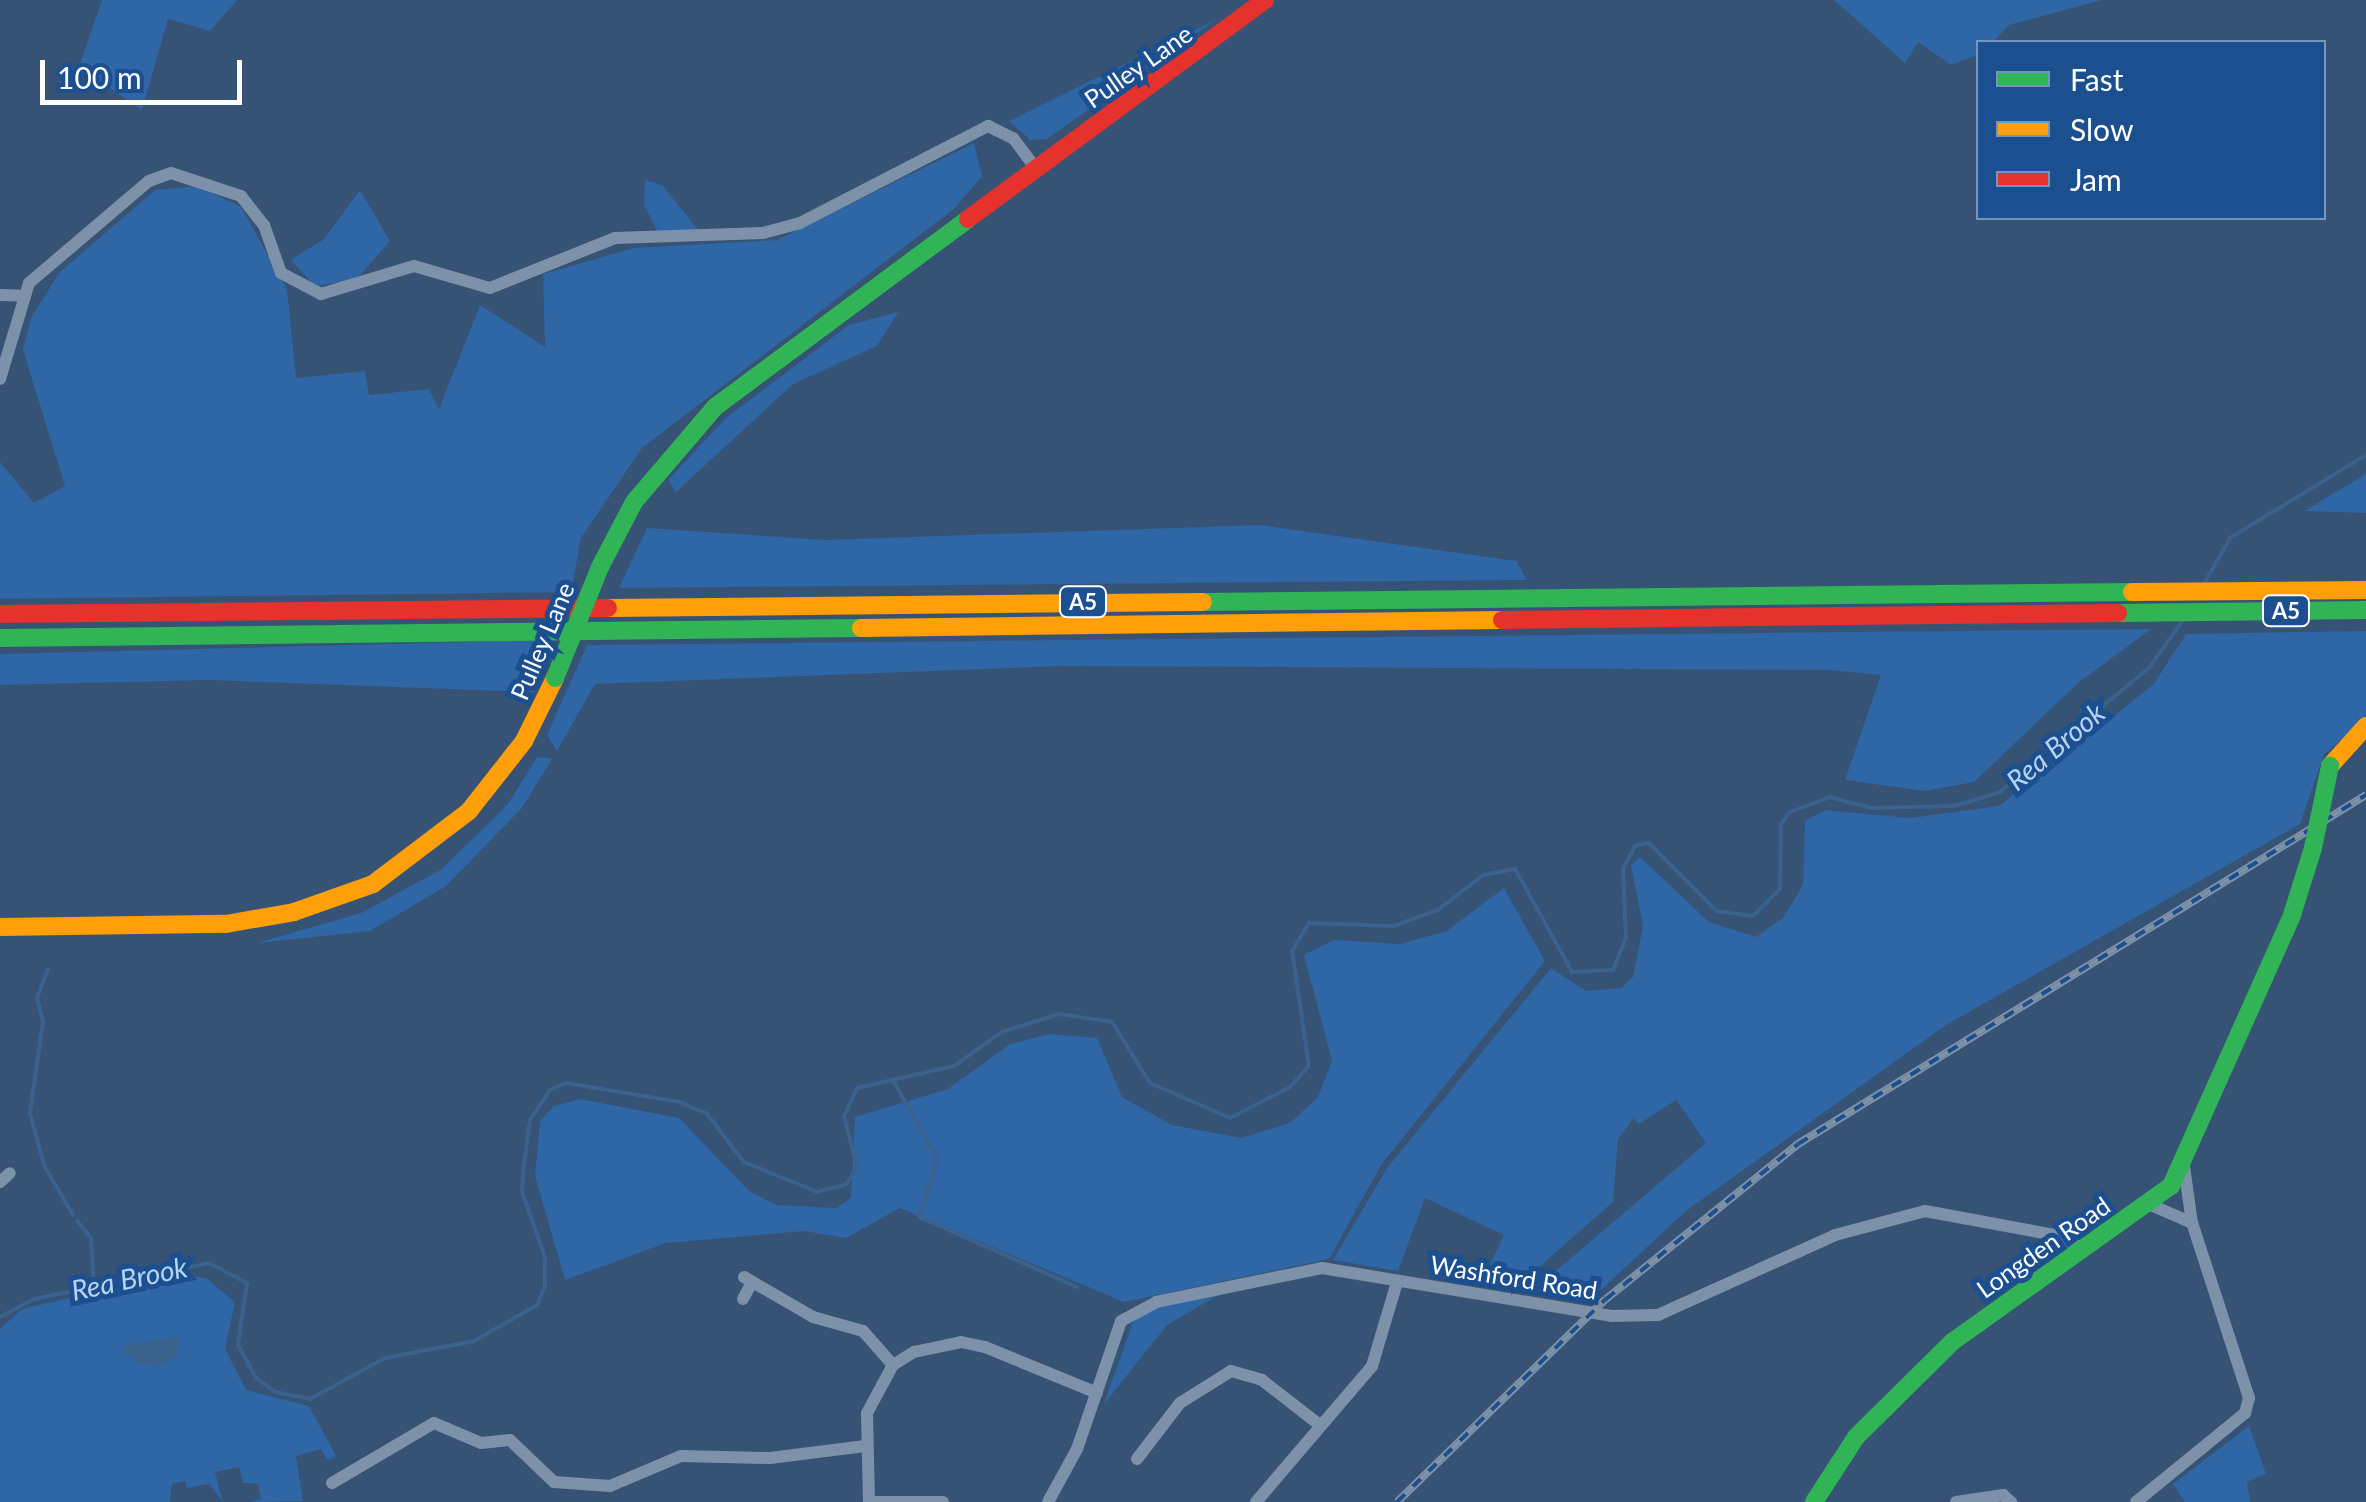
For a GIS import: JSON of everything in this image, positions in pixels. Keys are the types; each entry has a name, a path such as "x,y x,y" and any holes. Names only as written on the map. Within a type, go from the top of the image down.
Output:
{"main road":[{"name":"Pulley Lane","path":"0,927 226,924 294,912 373,884 468,811 524,741 555,678 600,568 634,502 716,407 1265,0"},
{"name":"A5","path":"0,614 2366,590"},
{"name":"A5","path":"0,638 2366,610"},
{"name":"Longden Road","path":"1814,1502 1901,1388 2082,1248 2151,1205 2184,1166 2255,1003 2313,848 2330,766 2366,726"}],"street":[{"path":"0,379 19,335 24,296 42,268 150,181 171,173 241,196 264,225 281,273 321,294 414,266 490,288 614,238 763,233 800,223 988,126 1014,138 1036,169"},
{"path":"0,295 24,296"},
{"path":"2136,1502 2245,1413 2249,1398 2192,1223 2184,1166"},
{"path":"2151,1205 2192,1223"},
{"name":"Washford Road","path":"1048,1502 1097,1394 1122,1321 1142,1306 1322,1268 1611,1316 1658,1315 1834,1235 1924,1211 2054,1235 2082,1248"},
{"path":"743,1299 748,1279 813,1316 863,1331 893,1364"},
{"path":"1256,1502 1317,1424 1372,1366 1398,1282"},
{"path":"943,1502 870,1502 865,1446 867,1414 893,1364 960,1342 1097,1394"},
{"path":"1139,1450 1180,1403 1231,1372 1262,1380 1317,1424"},
{"path":"332,1483 434,1423 468,1440 510,1440 554,1482 610,1486 681,1456 770,1458 865,1446"},
{"path":"1956,1502 2003,1495 2011,1502"}],"shaded area":[{"path":"102,0 237,0 210,31 168,19 142,110 79,67"},
{"path":"1834,0 2102,0 2009,25 1995,40 1976,40 1976,56 1951,65 1918,42 1905,63"},
{"path":"1217,19 1047,139 1030,140 1009,121"},
{"path":"974,143 982,176 955,208 642,448 581,538 571,592 0,599 0,462 34,503 65,486 23,350 31,318 59,273 155,190 197,186 241,207 287,289 296,378 365,371 369,395 429,389 439,409 480,305 545,347 543,274 634,248 777,240"},
{"path":"645,180 663,186 699,231 658,233 644,205"},
{"path":"360,190 390,241 356,280 314,286 291,260 324,239"},
{"path":"898,312 877,346 793,384 676,492 668,480 726,418 849,325"},
{"path":"2366,474 2366,513 2304,511"},
{"path":"1260,525 1516,561 1527,580 619,588 647,528 826,540"},
{"path":"2151,629 2078,683 1974,782 1925,791 1845,780 1881,675 1829,670 1061,666 595,684 557,751 547,735 587,645"},
{"path":"2366,631 2366,719 2324,754 2300,824 1946,1025 1686,1211 1592,1298 1544,1281 1706,1143 1676,1100 1639,1124 1634,1118 1618,1139 1613,1202 1537,1269 1485,1275 1504,1235 1425,1198 1398,1271 1333,1260 1387,1168 1551,968 1586,991 1621,988 1633,977 1643,926 1631,865 1640,857 1709,922 1756,937 1783,918 1803,885 1805,821 1825,810 1910,818 1999,806 2153,685 2186,634"},
{"path":"552,640 533,692 209,680 0,685 0,654"},
{"path":"537,757 552,759 522,808 446,886 370,931 257,943 361,913 442,869 508,804"},
{"path":"1504,888 1545,961 1381,1165 1329,1259 1124,1302 900,1208 846,1238 804,1231 666,1243 565,1280 535,1176 540,1121 554,1106 580,1099 679,1118 749,1191 777,1205 837,1208 851,1198 855,1117 948,1089 1010,1044 1049,1034 1097,1038 1122,1097 1172,1125 1241,1138 1290,1123 1318,1097 1332,1061 1304,955 1334,940 1400,944 1447,931"},
{"path":"177,1273 207,1279 235,1302 225,1349 246,1390 309,1406 336,1456 327,1460 321,1449 296,1456 303,1501 249,1502 261,1499 258,1484 243,1483 239,1467 215,1472 223,1502 209,1484 187,1488 185,1481 172,1484 170,1502 0,1502 0,1329 22,1309"},
{"path":"1220,1294 1167,1325 1104,1404 1134,1319 1153,1307"},
{"path":"177,1337 177,1356 158,1366 137,1364 119,1347"},
{"path":"2249,1426 2266,1474 2247,1482 2250,1502 2185,1502 2173,1484"}],"waterway":[{"name":"Rea Brook","path":"2205,582 2230,538 2366,455"},
{"name":"Rea Brook","path":"0,1317 34,1299 209,1263 247,1283 238,1345 256,1378 275,1392 310,1399 385,1358 474,1341 537,1305 545,1286 545,1257 522,1192 524,1165 530,1120 550,1090 566,1083 680,1102 707,1114 744,1162 817,1192 847,1184 857,1167 844,1116 857,1088 954,1066 1002,1032 1059,1014 1112,1022 1150,1083 1230,1118 1289,1088 1309,1066 1292,951 1309,923 1394,926 1438,910 1483,875 1515,869 1572,972 1613,970 1626,938 1623,868 1636,845 1649,843 1717,911 1753,916 1780,889 1781,824 1790,812 1830,797 1871,808 1954,806 2000,792 2149,668 2183,620"},
{"path":"48,969 37,998 43,1022 30,1113 44,1165 73,1215"},
{"path":"892,1079 938,1159 919,1217 1077,1287"},
{"path":"77,1221 91,1238 94,1286"}],"railway":[{"path":"1397,1502 1606,1299 1798,1144 2366,795"}],"traffic: fast":[{"path":"600,567 634,502 715,407 968,219"},
{"path":"555,678 600,567"},
{"path":"1203,602 2132,592"},
{"path":"2118,613 2366,610"},
{"path":"0,638 861,628"},
{"path":"2313,848 2330,766"},
{"path":"1814,1502 1856,1437 1952,1342 2171,1186 2292,915 2313,848"}],"traffic: slow":[{"path":"2132,592 2366,590"},
{"path":"608,608 1203,602"},
{"path":"861,628 1502,620"},
{"path":"0,927 226,924 294,912 373,884 469,811 524,741 555,678"},
{"path":"2330,766 2366,726"}],"traffic: jam":[{"path":"968,219 1265,0"},
{"path":"0,614 608,608"},
{"path":"1502,620 2118,613"}]}
